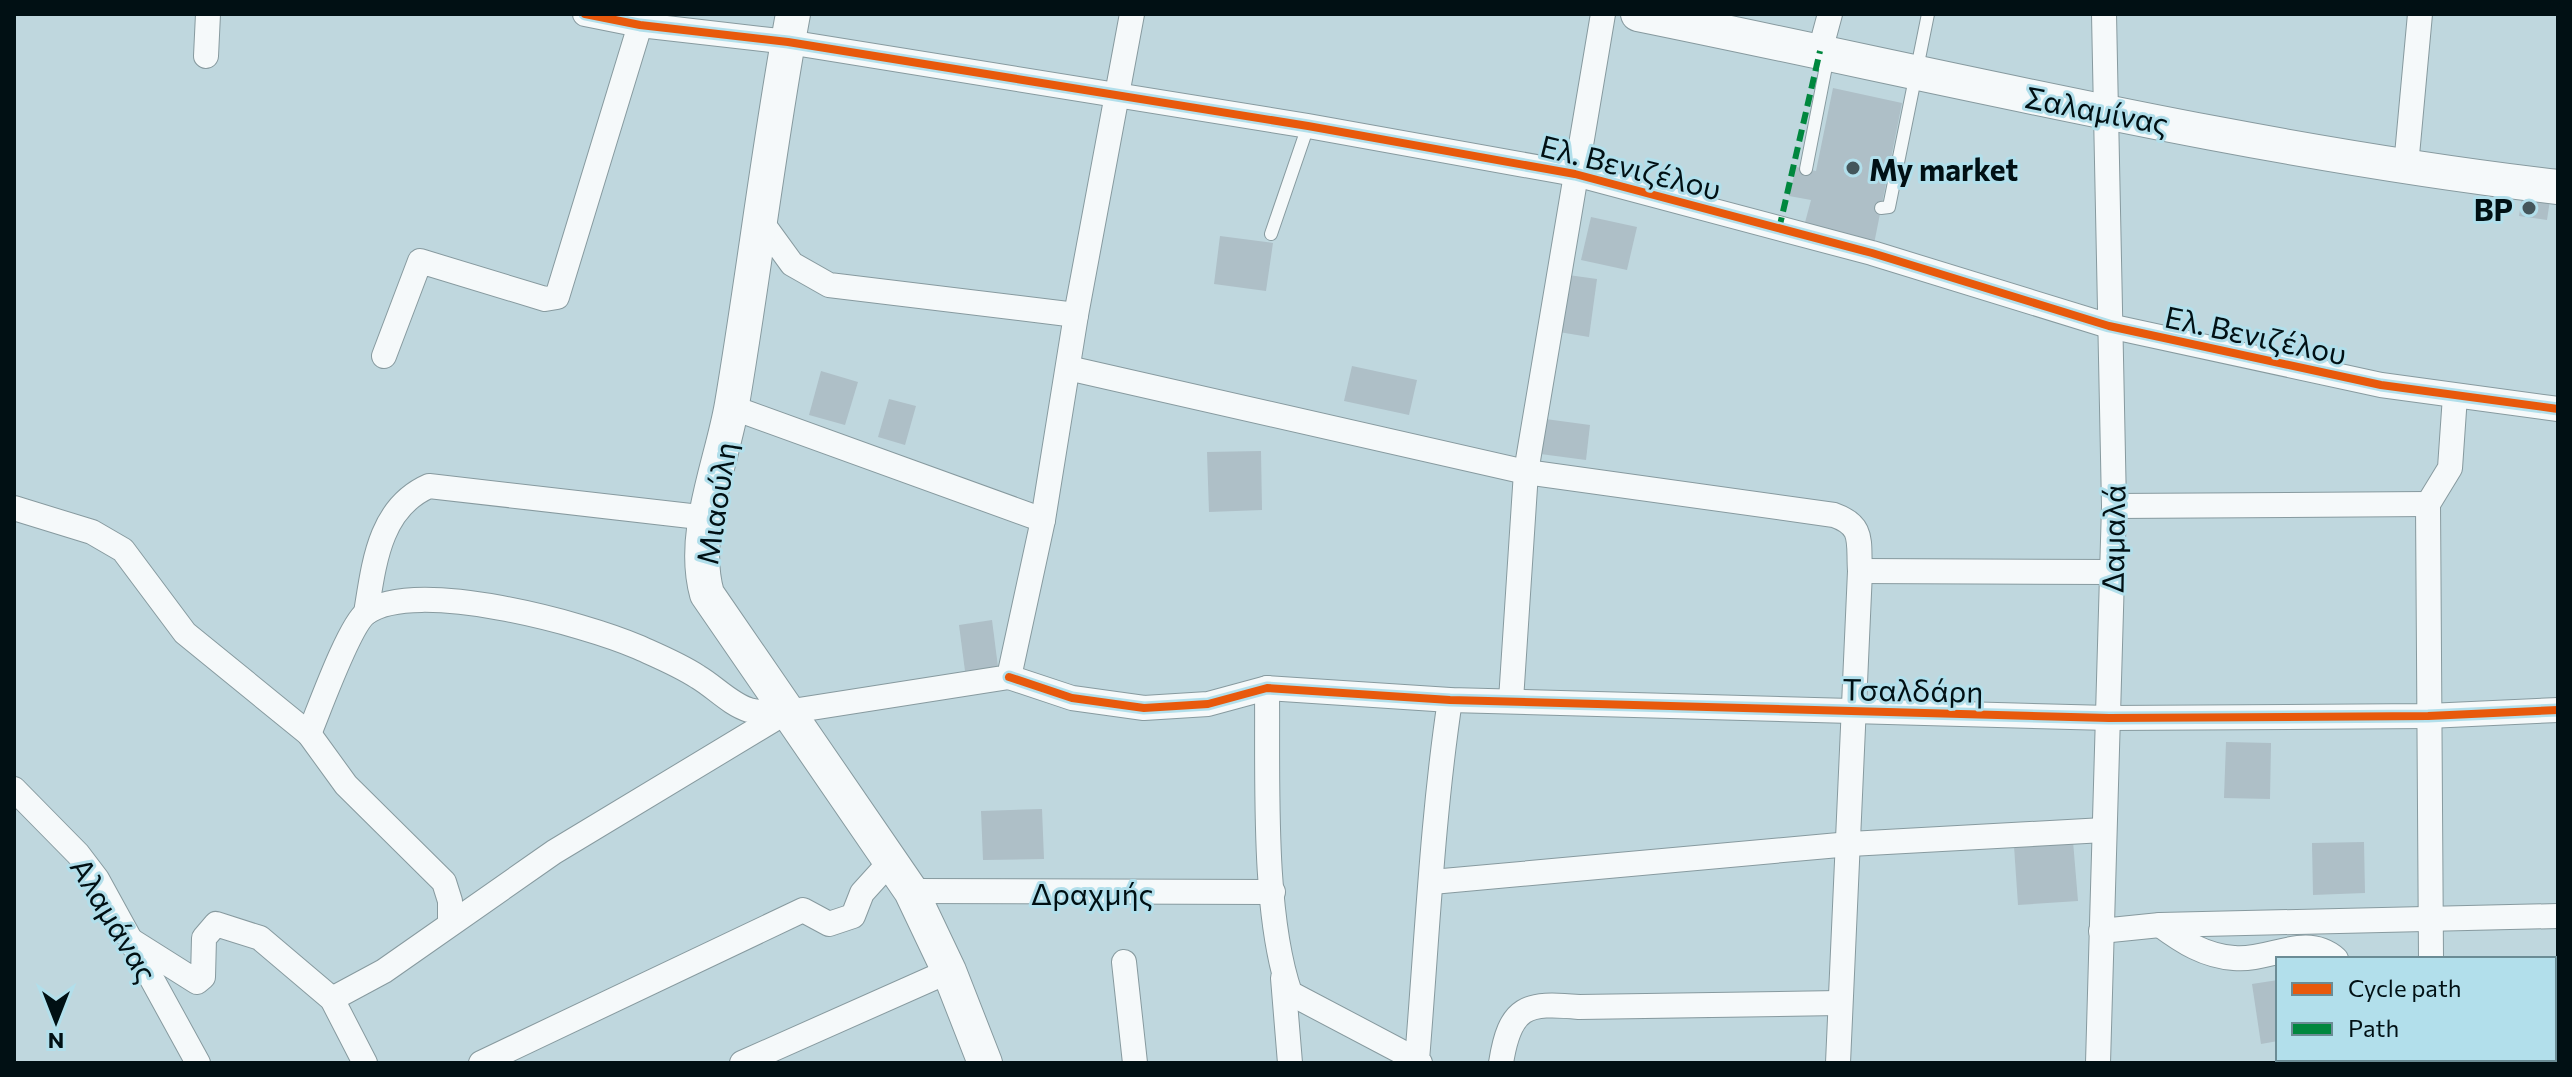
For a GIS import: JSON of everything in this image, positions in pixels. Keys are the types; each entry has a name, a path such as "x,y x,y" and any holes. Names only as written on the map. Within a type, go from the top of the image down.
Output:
{"street":[{"path":"206,56 208,14"},
{"name":"Ελ. Βενιζέλου","path":"585,14 640,25 790,28 1118,97 1308,126 1575,174 1872,253 2109,326 2381,385 2558,409"},
{"path":"366,613 405,600 465,601 547,619 636,646 698,677 739,706 753,711 786,712 1009,677 1043,520 1076,315 1132,14"},
{"path":"1511,700 1526,472 1603,14"},
{"name":"Σαλαμίνας","path":"1638,14 2105,112 2406,166 2558,187"},
{"path":"1824,52 1830,14"},
{"name":"Δαμαλά","path":"2098,1063 2114,506 2104,14"},
{"path":"2406,166 2420,14"},
{"path":"384,356 414,270 420,261 545,299 557,297 640,25"},
{"name":"Μιαούλη","path":"790,28 731,407 708,518 702,576 707,594 911,891 949,971 985,1063"},
{"path":"760,220 792,264 829,285 1076,315"},
{"path":"1068,368 1526,472 1834,515 1849,520 1858,529 1860,571 1851,712 1850,844 1838,1063"},
{"path":"2431,957 2428,504 2450,468 2455,396"},
{"path":"731,407 1043,520"},
{"path":"309,734 349,640 366,613 374,566 386,524 410,495 429,486 708,518"},
{"path":"2114,506 2428,504"},
{"path":"14,508 92,532 123,550 185,633 309,734 346,785 444,882 450,901 450,924"},
{"path":"1860,571 2112,572"},
{"name":"Τσαλδάρη","path":"1009,677 1072,698 1144,708 1208,704 1267,688 1450,700 2109,718 2428,716 2558,710"},
{"path":"1267,688 1273,892 1290,1063"},
{"path":"1282,970 1290,993 1418,1061 1432,882 1433,814 1450,700"},
{"path":"332,999 384,971 554,852 786,712"},
{"name":"Αλαμάνας","path":"14,789 78,854 114,906 198,1063"},
{"path":"1432,882 1850,844 2104,830"},
{"path":"481,1063 803,910 829,924 853,916 862,893 891,861"},
{"name":"Δραχμής","path":"911,891 1273,892"},
{"path":"2101,931 2160,925 2558,916"},
{"path":"132,941 197,982 203,977 204,938 216,924 260,938 332,999 365,1063"},
{"path":"2160,925 2182,941 2213,955 2254,958 2296,947 2318,948 2333,957"},
{"path":"1124,962 1135,1063"},
{"path":"742,1063 796,1053 949,971"},
{"path":"1501,1063 1509,1031 1518,1015 1540,1003 1579,1007 1839,1003"}],"lane":[{"path":"1881,208 1889,207 1928,14"},
{"path":"1806,169 1824,52"},
{"path":"1271,234 1308,126"}],"building":[{"name":"My market","path":"1833,88 1902,103 1873,249 1803,230 1811,200 1789,196 1796,167 1816,171"},
{"path":"2522,197 2550,200 2547,220 2519,216"},
{"path":"1591,217 1637,227 1627,270 1581,260"},
{"path":"1220,236 1273,243 1266,291 1214,284"},
{"path":"1561,274 1597,279 1589,337 1553,331"},
{"path":"1352,366 1417,380 1409,415 1344,401"},
{"path":"821,371 858,382 845,425 809,415"},
{"path":"889,399 916,406 905,445 878,437"},
{"path":"1538,418 1590,425 1586,460 1533,453"},
{"path":"1261,451 1262,510 1209,512 1207,452"},
{"path":"992,620 998,667 965,671 959,625"},
{"path":"2226,742 2271,743 2270,799 2224,798"},
{"path":"1042,809 1044,859 983,860 981,811"},
{"path":"2073,841 2078,901 2018,905 2014,846"},
{"path":"2364,842 2365,893 2313,895 2312,843"},
{"path":"2276,980 2276,1041 2261,1044 2252,984"}],"marked path":[{"path":"1779,229 1820,51"}],"cycle path":[{"path":"585,14 640,25 788,42 1308,126 1575,174 1872,253 2109,326 2381,385 2558,409"},
{"path":"1009,677 1072,698 1144,708 1208,704 1267,688 1450,700 2109,718 2428,716 2558,710"}],"place":[{"name":"My market","path":"1853,168"},
{"name":"BP","path":"2529,208"}]}
